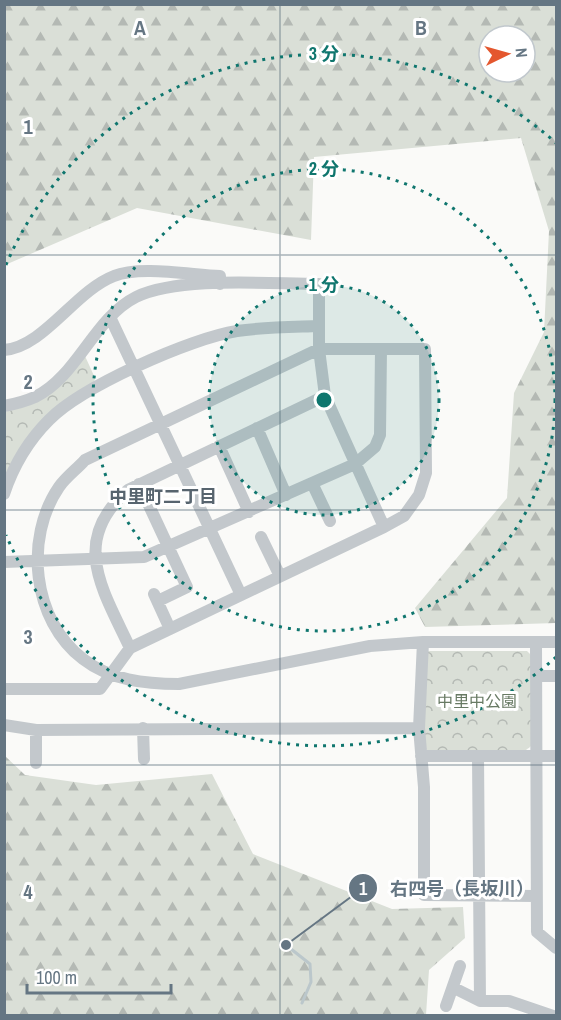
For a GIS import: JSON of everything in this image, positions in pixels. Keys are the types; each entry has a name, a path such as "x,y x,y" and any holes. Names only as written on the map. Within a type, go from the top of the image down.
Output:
{"street":[{"path":"4,350 16,349 30,341 89,289 116,275 145,272 220,276 220,284"},
{"path":"4,406 36,396 56,382 110,317 136,297 171,288 220,284 319,284 319,349 325,396 384,527"},
{"path":"110,317 241,595"},
{"path":"4,494 24,453 49,420 71,402 134,369 191,343 236,331 319,326"},
{"path":"4,689 100,689 112,675 130,648 404,516 419,495 426,473 425,349 319,349 85,460 60,486 44,519 38,561 41,596 56,629 82,658 112,675 147,684 179,684 370,646 423,642 556,642"},
{"path":"4,562 144,557 169,548 355,464 375,447 381,435 381,349"},
{"path":"130,648 98,581 94,559 100,523 112,504 139,484 325,396"},
{"path":"257,429 286,495"},
{"path":"219,447 249,512"},
{"path":"312,483 330,521"},
{"path":"139,484 187,586 156,597 170,629"},
{"path":"261,537 280,576"},
{"path":"423,642 419,728 424,787 424,895 536,896"},
{"path":"536,642 537,932 556,948"},
{"path":"536,676 556,676"},
{"path":"4,725 36,730 419,728"},
{"path":"143,728 144,759"},
{"path":"36,730 36,763"},
{"path":"421,756 556,756"},
{"path":"478,756 480,1001"},
{"path":"446,1006 460,966"},
{"path":"454,988 480,1001 509,1001 553,1016"}],"green space":[{"path":"5,4 556,5 556,623 425,627 415,608 507,498 514,393 544,332 549,231 521,138 314,157 311,240 137,208 5,265"},
{"path":"85,356 95,378 94,384 68,399 5,480 5,412 11,410"},
{"name":"中里中公園","path":"425,651 527,651 531,655 531,746 526,750 428,751 424,747"},
{"path":"5,756 25,775 96,785 212,774 253,854 392,909 463,907 465,938 429,970 426,1015 5,1015"}],"waterway":[{"path":"286,945 310,964 311,982 302,1003"}],"place":[{"name":"右四号（長坂川）","path":"286,945"}],"district":[{"name":"中里町二丁目","path":"163,496"}]}
